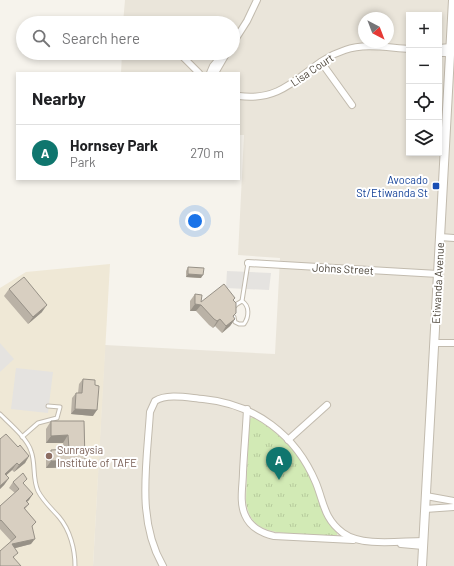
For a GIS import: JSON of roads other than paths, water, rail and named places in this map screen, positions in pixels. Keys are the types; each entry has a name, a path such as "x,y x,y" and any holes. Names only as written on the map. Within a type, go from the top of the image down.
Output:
{"street":[{"path":"240,31 257,0"},
{"name":"Etiwanda Avenue","path":"422,566 453,0"},
{"name":"Lisa Court","path":"240,96 256,97 279,91 321,62 337,53 354,48 371,47 406,49"},
{"path":"442,49 450,50"},
{"path":"442,52 450,50"},
{"path":"187,60 200,72"},
{"path":"210,72 213,66 219,60"},
{"path":"216,72 222,60"},
{"path":"321,62 352,105"},
{"path":"440,235 454,234"},
{"path":"440,235 454,238"},
{"name":"Johns Street","path":"248,263 438,274"},
{"path":"434,341 454,342"},
{"path":"163,566 154,548 150,534 146,505 150,412 153,404 158,399 163,397 192,398 224,402 247,410 268,422 288,440 300,454 317,487 324,510 328,517 344,534 360,540"},
{"path":"288,440 327,405"},
{"path":"247,410 242,496 244,514 251,524 258,530 265,534 274,536 423,544"},
{"path":"426,496 454,501"},
{"path":"425,509 454,507"}],"lane":[{"path":"234,313 236,305 242,301 248,263"},
{"path":"234,317 235,322 239,324 244,324 247,320 248,308 246,303 242,301"},
{"path":"22,437 38,423 58,418 60,407 48,406"},
{"path":"0,414 22,437 31,450 34,479 39,493 68,531 73,548 75,566"}],"place":[{"name":"Avocado St/Etiwanda St","path":"436,186"},
{"name":"Sunraysia Institute of TAFE","path":"49,456"},
{"name":"Hornsey Park","path":"279,480"}]}
